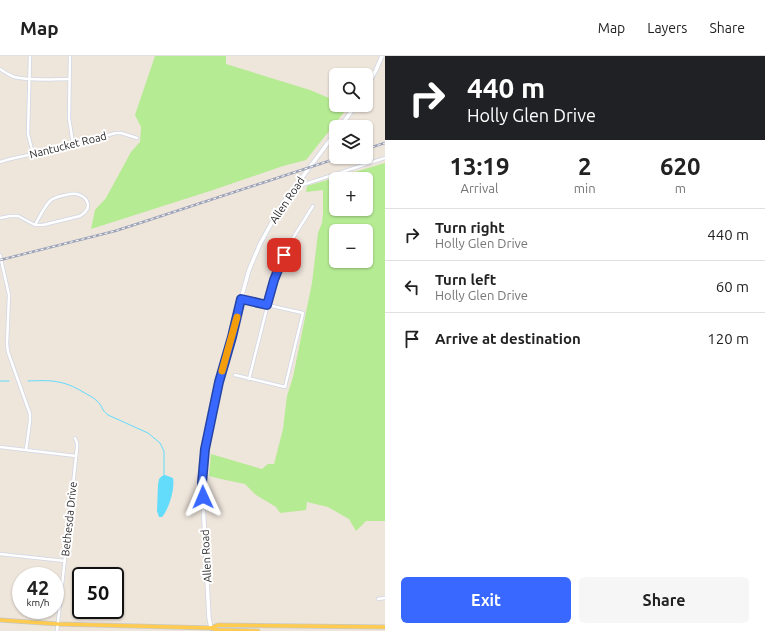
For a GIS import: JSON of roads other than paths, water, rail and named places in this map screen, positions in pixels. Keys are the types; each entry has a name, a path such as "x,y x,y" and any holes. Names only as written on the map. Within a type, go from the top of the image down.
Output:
{"main road":[{"path":"373,75 382,56"},
{"name":"Allen Road","path":"211,628 209,618 202,483 205,449 219,382 249,270 260,244 287,197 329,142"},
{"path":"0,620 58,624 211,628 218,630 258,631"},
{"path":"211,628 218,625 385,627"}],"street":[{"path":"30,56 28,134 33,154"},
{"path":"70,56 69,118 74,144"},
{"path":"0,69 15,77 69,79"},
{"name":"Nantucket Road","path":"0,162 116,133 137,138"},
{"path":"295,188 385,158"},
{"path":"0,218 18,216 35,225 43,225 80,216 85,213 88,202 86,199 77,194 53,199 49,202 35,225"},
{"path":"249,379 274,280 288,246 312,206"},
{"path":"0,256 9,295 8,352 30,414 26,450"},
{"path":"235,375 285,387 303,313 241,299"},
{"name":"Bethesda Drive","path":"57,631 76,456 77,443 75,438"},
{"path":"0,447 76,456"},
{"path":"0,554 65,561"},
{"path":"378,599 385,598"}],"water":[{"path":"165,475 173,478 173,488 167,509 162,517 159,517 157,511 158,485 159,479"}],"waterway":[{"path":"0,381 9,381"},
{"path":"28,381 57,382 76,388 94,398 108,415 148,433 160,443 164,451 164,476"}],"railway":[{"path":"373,147 385,143"},
{"path":"0,260 115,231 329,161"}]}
